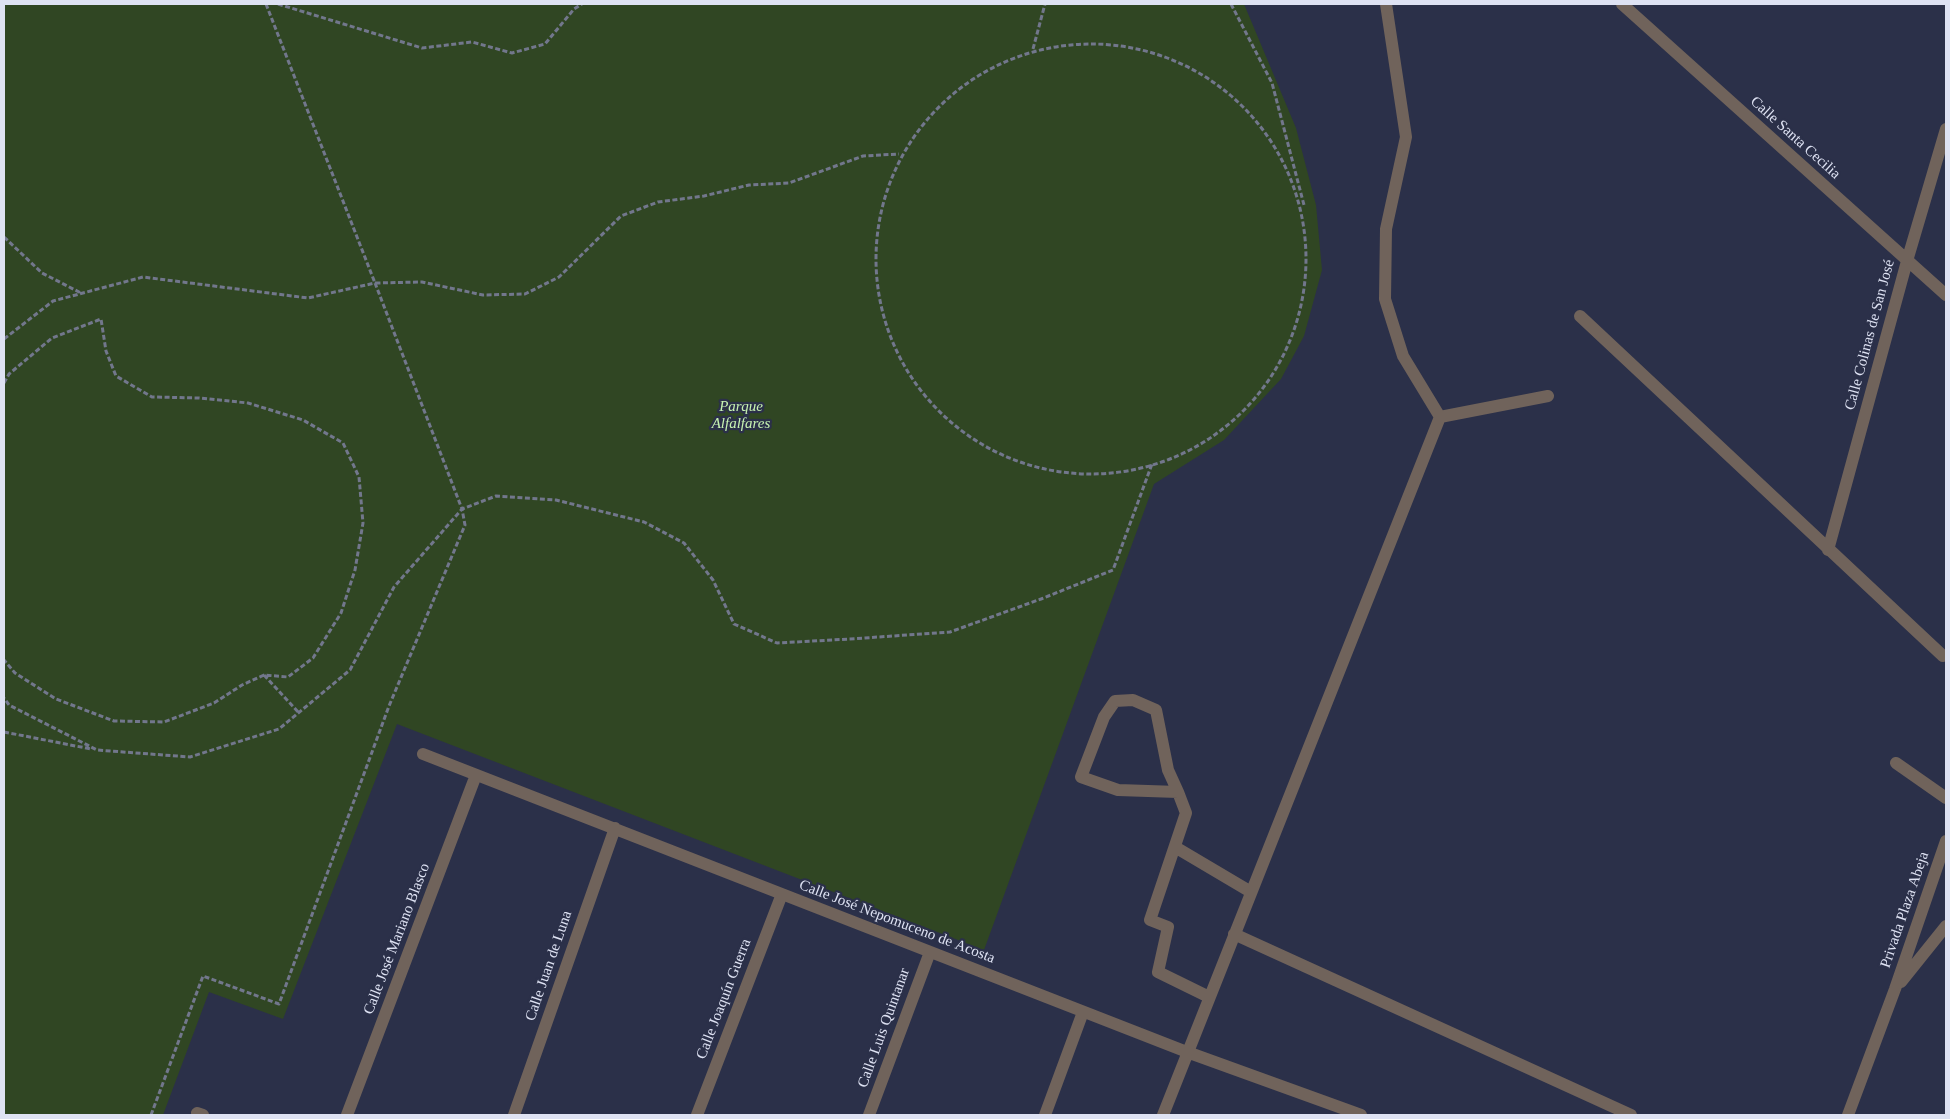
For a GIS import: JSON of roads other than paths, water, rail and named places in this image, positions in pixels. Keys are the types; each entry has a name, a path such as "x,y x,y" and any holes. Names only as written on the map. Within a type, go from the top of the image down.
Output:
{"street":[{"path":"1386,4 1406,137 1386,229 1386,299 1403,356 1440,417"},
{"name":"Calle Santa Cecilia","path":"1622,4 1946,295"},
{"name":"Calle Colinas de San José","path":"1828,550 1907,261 1946,129"},
{"path":"1580,316 1943,656"},
{"path":"1440,417 1548,396"},
{"path":"1163,1115 1440,417"},
{"path":"1178,792 1118,790 1081,777 1104,717 1115,701 1133,700 1156,710 1168,770 1178,792 1186,813 1150,920 1168,927 1158,972 1209,997"},
{"name":"Calle José Nepomuceno de Acosta","path":"423,754 1083,1012 1361,1115"},
{"path":"1896,763 1946,798"},
{"name":"Calle José Mariano Blasco","path":"347,1115 476,775"},
{"name":"Calle Juan de Luna","path":"514,1115 615,828"},
{"name":"Privada Plaza Abeja","path":"1848,1115 1895,989 1946,841"},
{"path":"1175,847 1251,892"},
{"name":"Calle Joaquín Guerra","path":"696,1115 782,894"},
{"name":"Privada Plaza Abeja","path":"1895,989 1946,926"},
{"path":"1234,934 1632,1115"},
{"name":"Calle Luis Quintanar","path":"869,1115 930,952"},
{"path":"1044,1115 1083,1012"}],"park label":[{"name":"Parque Alfalfares","path":"741,416"}]}
